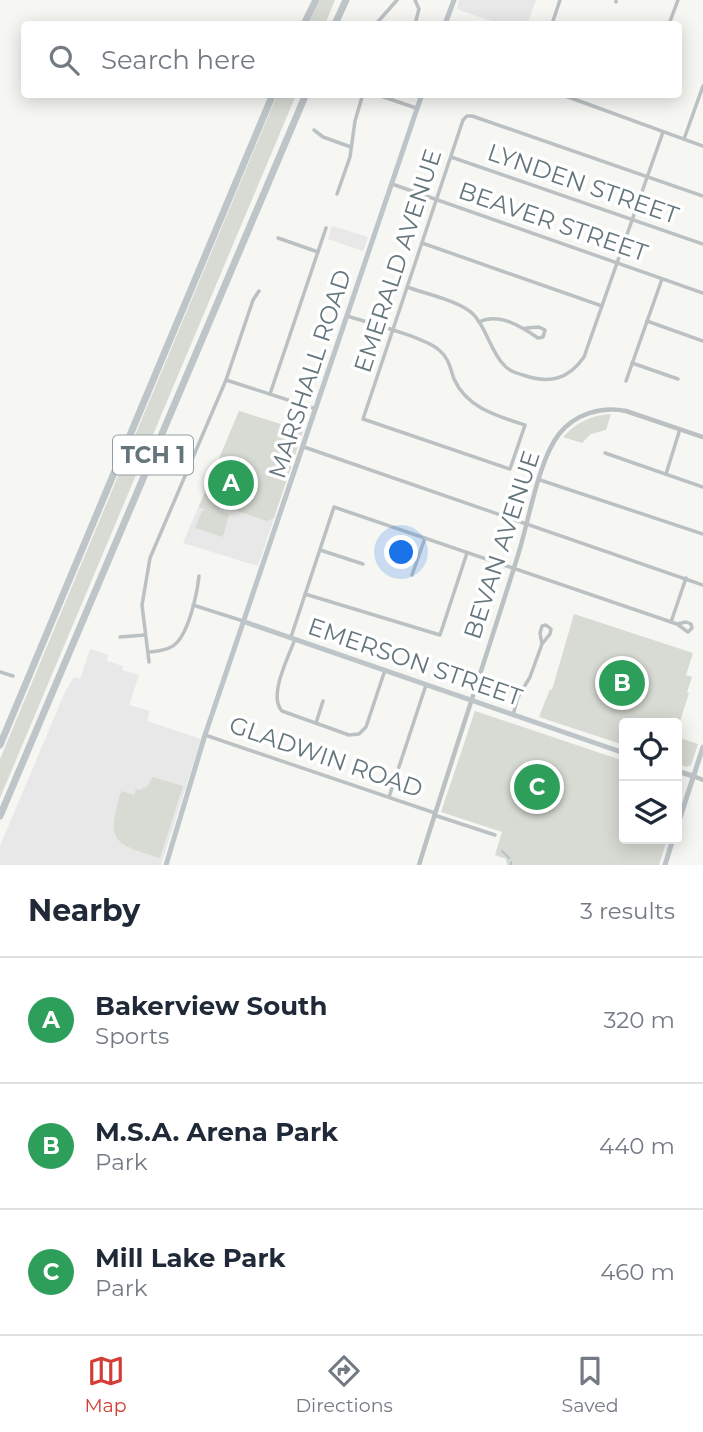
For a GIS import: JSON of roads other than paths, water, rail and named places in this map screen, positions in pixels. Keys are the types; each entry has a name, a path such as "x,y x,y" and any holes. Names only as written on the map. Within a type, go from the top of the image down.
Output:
{"highway":[{"path":"304,21 314,0"},
{"path":"336,21 346,0"},
{"name":"TCH 1","path":"0,745 271,98"},
{"name":"TCH 1","path":"0,816 304,98"}],"main road":[{"path":"446,21 454,0"},
{"name":"MARSHALL ROAD","path":"166,865 205,735 421,98"},
{"name":"EMERSON STREET","path":"245,622 619,751"},
{"path":"682,811 703,747"},
{"path":"682,773 693,776"},
{"path":"665,865 671,844"}],"street":[{"path":"379,21 397,0"},
{"path":"415,0 419,9 416,21"},
{"path":"553,21 560,0"},
{"path":"671,21 678,0"},
{"path":"684,139 703,86"},
{"path":"337,194 362,98"},
{"path":"393,98 417,108"},
{"path":"571,98 703,146"},
{"name":"EMERALD AVENUE","path":"393,332 430,344 440,351 448,360 455,380 475,405 490,414 525,425 510,469 363,419 463,120 467,116 648,177"},
{"path":"314,130 323,137 351,147"},
{"path":"407,287 462,306 473,314 507,368 537,380 552,381 566,376 584,357 663,132"},
{"name":"LYNDEN STREET","path":"451,157 703,244"},
{"path":"648,177 703,196"},
{"name":"BEAVER STREET","path":"392,184 703,293"},
{"path":"270,394 326,228"},
{"path":"278,238 318,252"},
{"path":"422,243 602,306"},
{"path":"626,381 662,279"},
{"path":"149,662 142,605 150,558 226,380 253,300 260,291"},
{"path":"347,316 393,332"},
{"path":"479,322 493,318 526,328 539,327 545,330 545,333 538,338 526,328"},
{"path":"647,321 703,341"},
{"path":"632,363 678,379"},
{"path":"226,380 316,409"},
{"name":"BEVAN AVENUE","path":"419,865 540,480 557,436 575,419 606,410 626,411 681,429"},
{"path":"666,474 681,429 703,437"},
{"path":"304,447 703,584"},
{"path":"605,453 703,487"},
{"path":"540,480 703,534"},
{"path":"385,670 363,732 354,736 282,711 276,705 276,694 305,594 334,507 677,624"},
{"path":"412,575 425,538"},
{"path":"320,550 363,564"},
{"path":"305,594 440,635 467,553"},
{"path":"149,652 171,647 179,641 193,605 199,576"},
{"path":"671,622 686,578"},
{"name":"EMERSON STREET","path":"193,605 245,622"},
{"path":"513,715 518,697 530,677 542,644 551,632 546,625 541,629 542,644"},
{"path":"120,636 145,635"},
{"path":"0,672 13,676"},
{"path":"389,797 426,685"},
{"path":"316,723 323,701"},
{"name":"GLADWIN ROAD","path":"205,735 495,835"},
{"path":"693,776 703,780"}],"waterway":[{"path":"502,851 509,858"}],"place":[{"name":"Bakerview South","path":"231,483"},
{"name":"M.S.A. Arena Park","path":"622,683"},
{"name":"Mill Lake Park","path":"537,787"}]}
